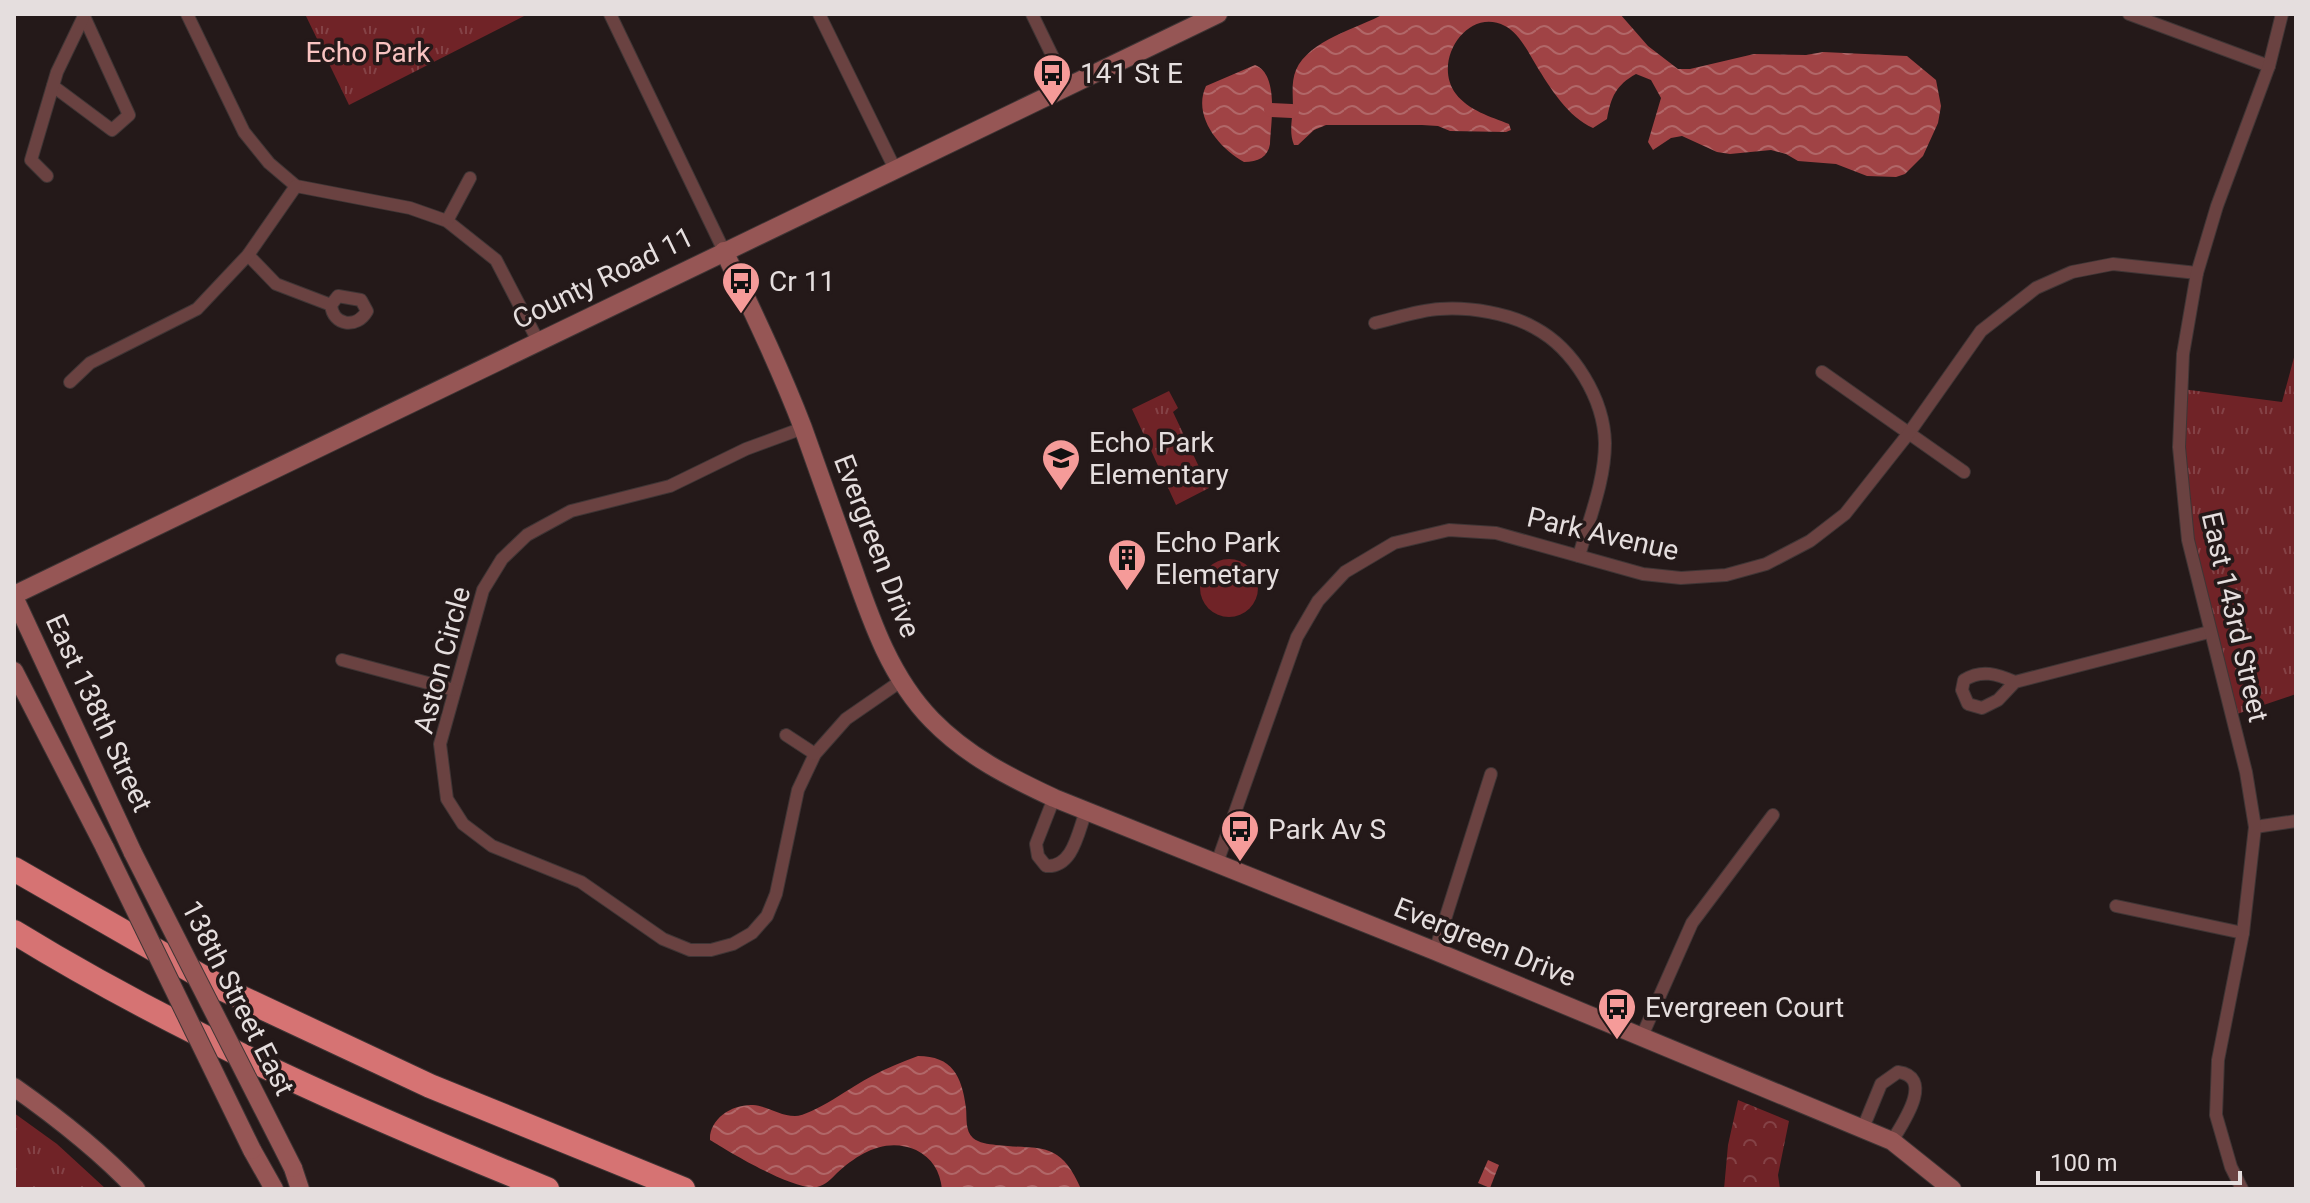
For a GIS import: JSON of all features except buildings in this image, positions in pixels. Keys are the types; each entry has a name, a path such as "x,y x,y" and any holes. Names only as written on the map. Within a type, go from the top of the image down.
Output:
{"highway":[{"path":"14,869 225,990 430,1086 683,1189"},
{"path":"14,932 209,1040 424,1139 547,1189"}],"street":[{"path":"187,14 244,132 269,163 296,186 410,208 447,221 496,260 538,341"},
{"path":"610,14 724,251"},
{"path":"819,14 895,169"},
{"path":"1032,14 1067,86"},
{"name":"County Road 11","path":"14,596 1218,14"},
{"path":"2129,14 2269,66"},
{"name":"East 143rd Street","path":"2242,1189 2231,1167 2216,1115 2218,1060 2243,933 2255,827 2246,772 2188,540 2179,447 2183,354 2197,273 2217,206 2269,66 2282,14"},
{"path":"53,86 112,130 129,115 83,16"},
{"path":"47,176 31,160 53,86 83,16"},
{"path":"447,221 470,178"},
{"path":"70,382 90,363 197,309 248,255 296,186"},
{"name":"Evergreen Drive","path":"724,251 768,340 803,428 875,631 901,681 932,720 971,754 1054,798 1863,1128 1892,1141 1952,1189"},
{"path":"248,255 276,284 331,305"},
{"name":"Park Avenue","path":"1217,863 1297,637 1318,601 1345,572 1394,543 1449,530 1496,533 1643,574 1681,578 1726,575 1766,564 1810,541 1845,514 1909,433 1981,331 2036,288 2072,272 2113,264 2197,273"},
{"path":"1375,323 1440,309 1494,313 1536,328 1572,358 1596,398 1605,441 1602,476 1579,556"},
{"path":"1822,372 1964,472"},
{"name":"Aston Circle","path":"803,428 746,449 670,486 571,511 527,535 502,559 483,590 440,744 447,799 463,824 492,846 581,882 663,939 690,950 711,950 733,944 752,933 767,916 776,894 798,790 815,754 846,719 901,681"},
{"name":"East 138th Street","path":"14,596 133,853"},
{"path":"2015,682 2209,632"},
{"path":"342,660 454,690"},
{"name":"East 138th Street","path":"14,671 105,848"},
{"path":"786,735 815,754"},
{"path":"1435,951 1491,774"},
{"path":"1054,798 1036,844 1038,856 1046,866 1057,867 1068,860 1086,811"},
{"path":"1642,1036 1692,923 1773,815"},
{"path":"2255,827 2296,821"},
{"name":"138th Street East","path":"105,848 274,1189"},
{"name":"138th Street East","path":"133,853 293,1168 300,1189"},
{"path":"2116,906 2243,933"},
{"path":"1863,1128 1881,1084 1898,1072 1907,1073 1914,1080 1916,1090 1909,1112 1892,1141"},
{"path":"14,1087 65,1123 136,1189"}],"green space":[{"name":"Echo Park","path":"305,14 528,14 349,105"},
{"path":"2296,350 2296,694 2231,716 2188,540 2182,389 2282,402"},
{"path":"1169,391 1178,408 1173,412 1209,488 1176,505 1132,409"},
{"path":"1229,559 1240,561 1249,568 1256,577 1256,599 1249,608 1240,615 1229,617 1218,615 1209,608 1202,599 1200,588 1202,577 1209,568 1218,561"},
{"path":"1738,1100 1789,1121 1778,1175 1780,1189 1724,1189 1728,1145"},
{"path":"14,1113 57,1144 106,1189 14,1189"}],"water":[{"path":"1384,14 1620,14 1648,46 1678,69 1754,54 1806,55 1823,52 1907,56 1936,80 1941,106 1938,123 1923,156 1905,174 1896,177 1867,176 1836,164 1798,161 1771,150 1730,154 1717,152 1682,136 1671,138 1653,150 1648,142 1661,98 1651,80 1636,74 1619,87 1607,119 1593,128 1560,101 1515,33 1491,22 1478,24 1457,40 1448,67 1449,81 1456,94 1467,104 1509,124 1511,130 1450,131 1422,125 1326,125 1294,145 1291,131 1293,84 1302,60 1335,36"},
{"path":"1255,65 1263,70 1271,88 1270,144 1262,158 1244,162 1217,140 1210,130 1205,120 1203,97 1206,86"},
{"path":"918,1056 947,1064 958,1077 968,1128 973,1138 987,1144 1048,1150 1065,1162 1081,1189 942,1189 937,1171 927,1157 905,1146 894,1145 864,1154 823,1185 807,1187 763,1170 710,1140 718,1119 737,1107 753,1105 789,1116 802,1115 878,1073"},
{"path":"1488,1160 1499,1165 1490,1188 1478,1183"}],"waterway":[{"path":"1271,110 1292,111"}],"place":[{"name":"141 St E","path":"1052,107"},
{"name":"Cr 11","path":"741,315"},
{"name":"Echo Park Elementary","path":"1061,492"},
{"name":"Echo Park Elemetary","path":"1127,592"},
{"name":"Park Av S","path":"1240,863"},
{"name":"Evergreen Court","path":"1617,1041"}]}
